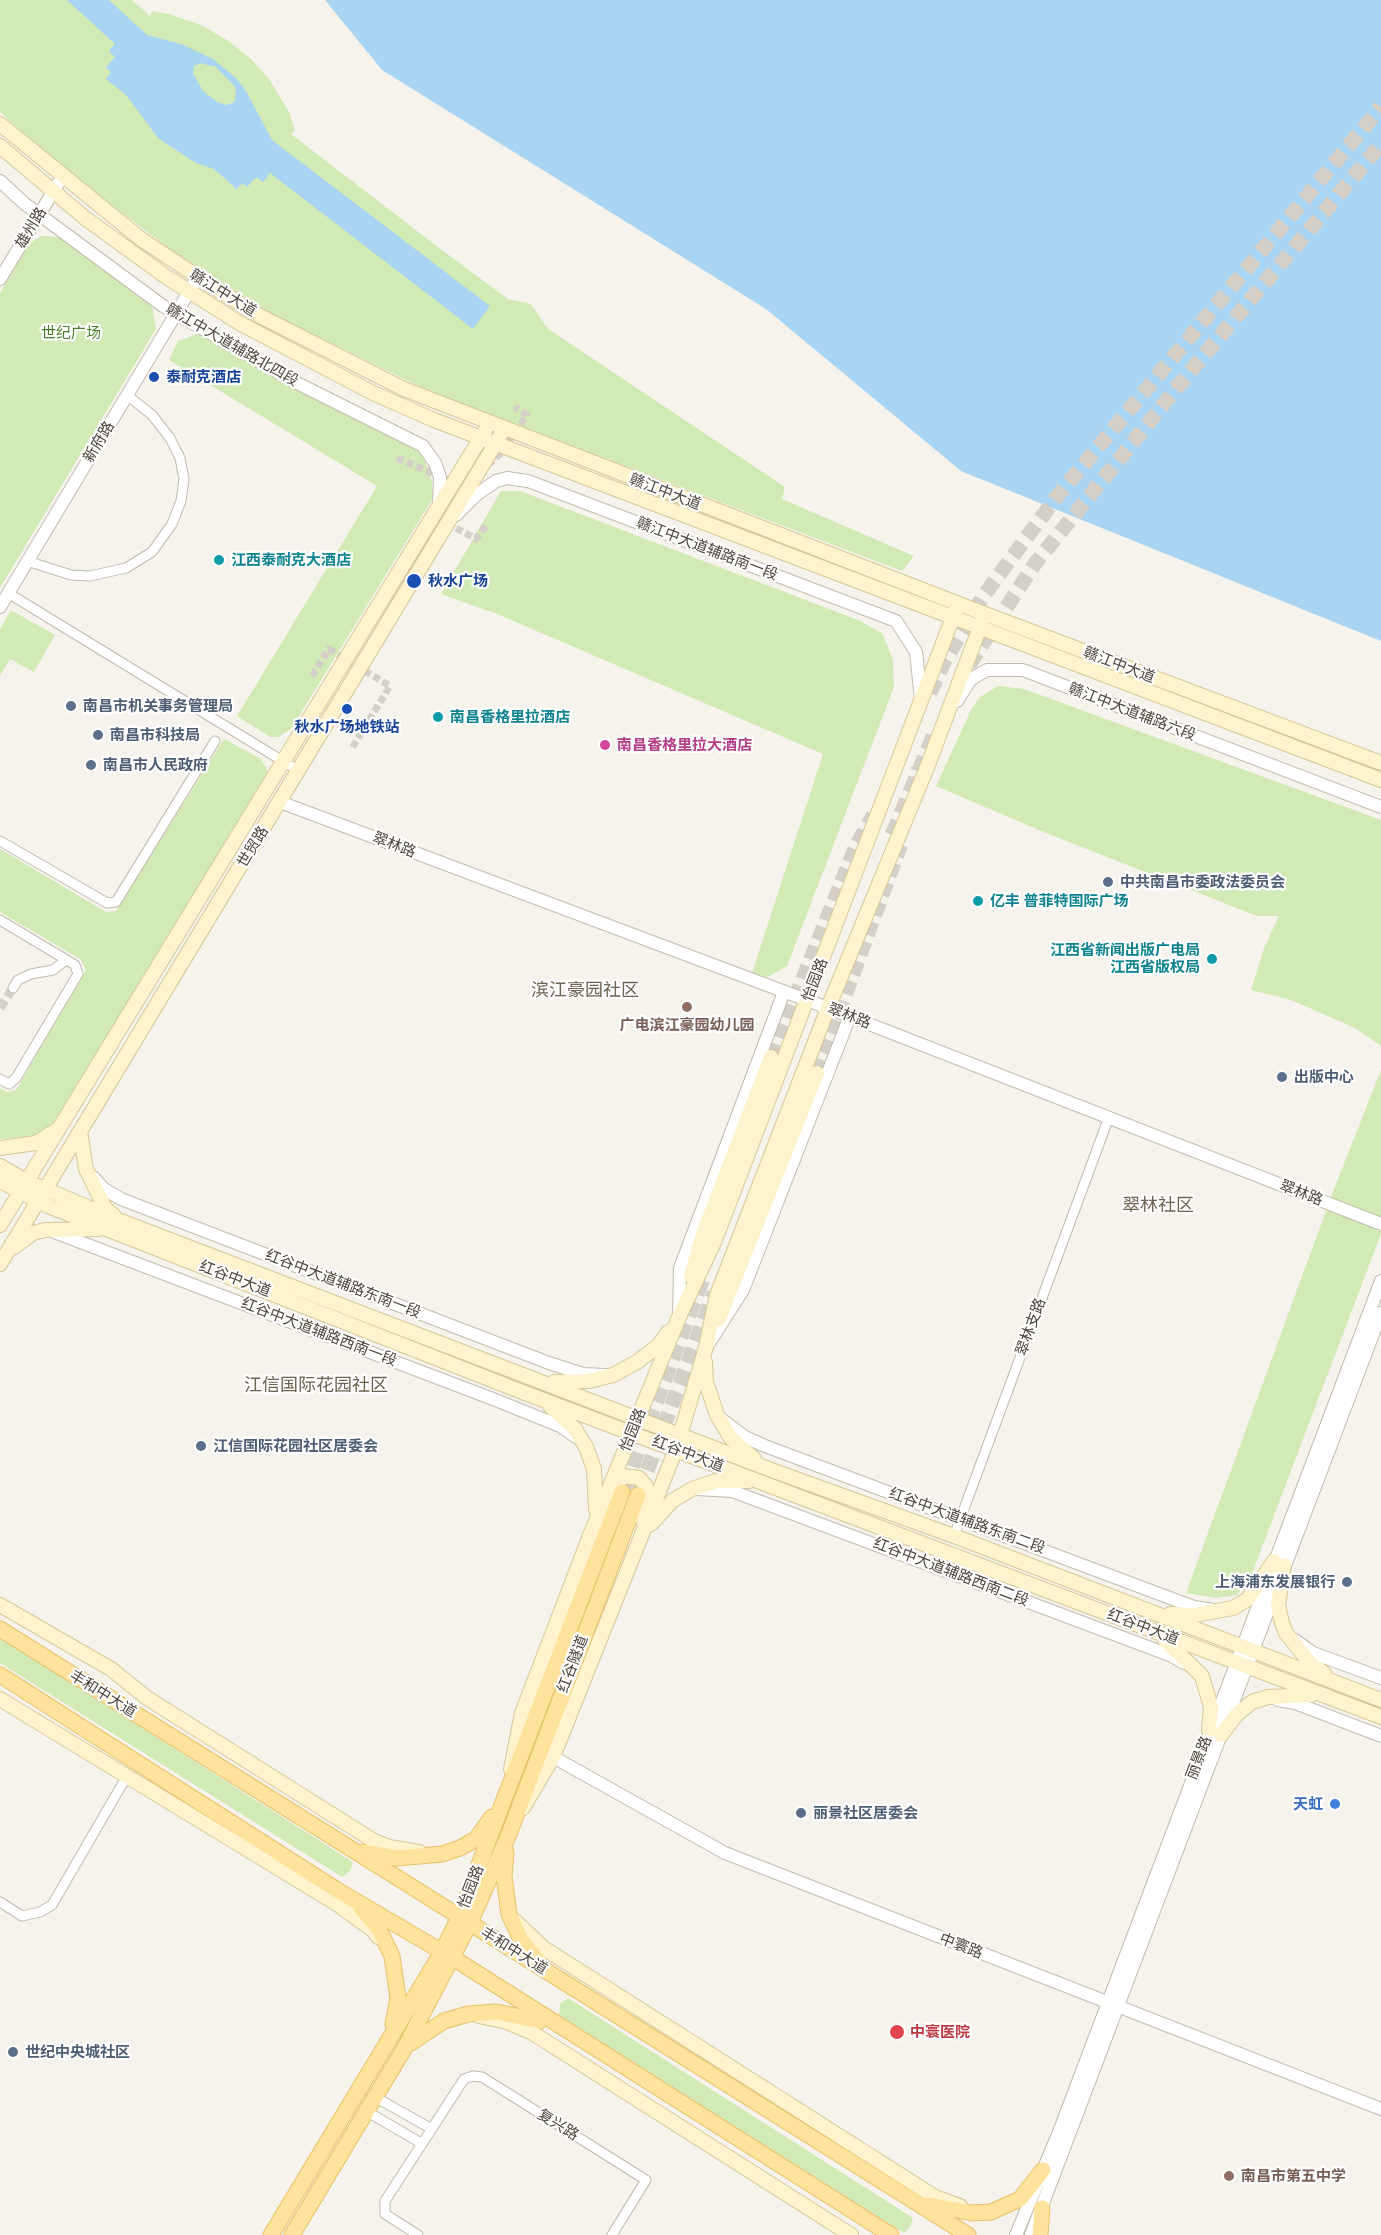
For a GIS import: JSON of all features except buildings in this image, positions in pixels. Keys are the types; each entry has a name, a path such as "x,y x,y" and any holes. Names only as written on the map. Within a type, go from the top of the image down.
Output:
{"main road":[{"name":"赣江中大道","path":"0,124 62,177 141,239 198,278 258,315 404,389 1381,780"},
{"name":"赣江中大道","path":"0,146 85,218 190,291 242,324 375,394 496,444 955,610"},
{"name":"世贸路","path":"0,1225 282,761 439,510 489,424"},
{"name":"世贸路","path":"2,1260 504,430"},
{"name":"怡园路","path":"465,1920 504,1800 522,1713 589,1538 679,1317 715,1240 955,610"},
{"name":"赣江中大道","path":"982,621 1381,764"},
{"name":"怡园路","path":"292,2235 404,2049 447,1955 509,1834 553,1757 681,1435 706,1347 717,1294 828,1008 928,765 982,621"},
{"path":"540,1381 589,1381 613,1375 637,1362 659,1345 679,1317 703,1234 771,1057"},
{"path":"770,1478 731,1438 717,1415 706,1382 706,1347 817,1073"},
{"path":"0,1148 23,1147 49,1137 63,1123"},
{"path":"80,1131 86,1169 105,1208 118,1220"},
{"name":"红谷中大道","path":"0,1166 23,1187"},
{"name":"红谷中大道","path":"0,1181 23,1187 106,1228 525,1393 676,1449 954,1536 1381,1700"},
{"name":"红谷中大道","path":"41,1196 118,1220 638,1418 681,1435 770,1478 1240,1665 1381,1717"},
{"path":"2,1260 21,1240 45,1230 106,1228"},
{"path":"525,1393 561,1414 586,1447 594,1469 597,1492 596,1516 589,1538"},
{"path":"589,1538 623,1476 639,1478 646,1486 641,1538"},
{"path":"641,1538 655,1518 672,1501 692,1489 717,1481 770,1478"},
{"name":"红谷隧道","path":"504,1800 630,1494 509,1834"},
{"path":"1150,1611 1176,1615 1224,1611 1248,1599 1279,1563"},
{"path":"1279,1563 1278,1605 1286,1633 1311,1664 1338,1683"},
{"path":"0,1605 111,1669 147,1698 374,1841 388,1847 442,1854"},
{"path":"1148,1628 1179,1651 1202,1676 1215,1732 1262,1697 1305,1695 1331,1698"},
{"name":"丰和中大道","path":"0,1629 968,2235"},
{"path":"0,1675 338,1890 447,1955 554,2025 890,2235"},
{"path":"0,1699 337,1904 373,1930 392,1956"},
{"path":"350,1848 397,1858 442,1854 476,1839 504,1800"},
{"path":"509,1834 504,1876 509,1914 521,1940 539,1962 564,1983"},
{"path":"338,1890 360,1907 379,1929 392,1956 398,1998 389,2038"},
{"path":"509,1914 525,1933 545,1949 935,2197 958,2206 991,2212"},
{"name":"怡园路","path":"271,2235 389,2038 447,1955"},
{"path":"404,2049 437,2025 468,2014 497,2012 554,2025"},
{"path":"468,2014 507,2022 531,2032 851,2235"},
{"path":"917,2203 972,2213 991,2212 1020,2199 1043,2170"},
{"path":"1040,2235 1042,2208"}],"street":[{"name":"雄州路","path":"0,279 62,177"},
{"name":"赣江中大道辅路北四段","path":"0,181 39,214 176,314 297,383 418,442 435,463 440,477 439,510"},
{"name":"新府路","path":"0,606 198,278"},
{"path":"27,561 71,574 90,576 126,568 152,552 172,524 183,490 184,479 180,458 170,438 152,415 127,395"},
{"name":"赣江中大道辅路南一段","path":"448,522 476,495 496,481 507,478 528,481 896,621 916,651 921,699"},
{"path":"8,593 299,771"},
{"name":"赣江中大道辅路六段","path":"928,765 961,693 971,679 997,668 1023,670 1381,807"},
{"path":"0,841 107,903 116,902 215,741"},
{"name":"翠林路","path":"280,802 828,1008 1381,1224"},
{"path":"0,920 75,966 78,974 16,1078 9,1084 0,1079"},
{"path":"13,988 18,980 31,974 53,970 66,960"},
{"path":"679,1317 680,1268 784,992"},
{"path":"706,1347 743,1290 850,1017"},
{"name":"翠林支路","path":"954,1536 1109,1118"},
{"path":"0,1143 23,1147"},
{"name":"红谷中大道辅路东南一段","path":"86,1169 104,1189 121,1199 549,1363 583,1374 613,1375"},
{"name":"红谷中大道辅路西南一段","path":"45,1230 81,1240 560,1425 586,1447"},
{"name":"丽景路","path":"1016,2235 1215,1732 1381,1281"},
{"name":"丽景路","path":"1279,1563 1381,1313"},
{"name":"红谷中大道辅路东南二段","path":"717,1415 745,1437 765,1446 1194,1607 1224,1611"},
{"name":"红谷中大道辅路西南二段","path":"692,1489 719,1489 743,1495 1172,1656 1202,1676"},
{"path":"1286,1633 1313,1653 1381,1678"},
{"path":"1262,1697 1295,1703 1381,1736"},
{"name":"丽景路","path":"1031,2235 1120,2008 1215,1732"},
{"name":"中寰路","path":"553,1757 725,1853 1381,2109"},
{"path":"0,1902 22,1916 40,1912 52,1905 126,1776"},
{"name":"复兴路","path":"418,2235 385,2214 385,2201 430,2128 464,2079 482,2077 646,2180 612,2235"},
{"path":"375,2097 430,2128"},
{"path":"366,2111 421,2143"}],"green space":[{"path":"0,0 132,0 150,16 152,11 169,14 201,25 227,40 250,58 269,79 289,112 295,130 291,134 434,244 508,299 531,304 547,328 785,487 782,499 914,556 902,571 433,393 274,315 174,252 65,170 0,112"},
{"name":"世纪广场","path":"41,236 60,237 152,304 156,329 0,588 0,293 30,243"},
{"path":"200,333 259,369 413,445 423,455 432,482 433,498 291,729 278,737 270,737 237,716 377,486 169,360 178,341"},
{"path":"501,491 520,491 858,620 882,633 893,660 894,687 787,966 768,977 752,973 823,754 497,614 441,594"},
{"path":"11,610 55,635 34,672 10,659 0,676 0,629"},
{"path":"998,686 1024,689 1381,820 1381,1046 1353,1027 1291,1000 1251,990 1264,948 1279,916 1257,916 1046,833 936,786 971,710 980,697"},
{"path":"224,739 261,759 267,770 266,778 54,1126 40,1136 0,1139 0,1088 7,1092 16,1090 86,970 80,959 0,912 0,849 106,912 116,911"},
{"path":"1381,1070 1381,1234 1251,1576 1237,1595 1217,1598 1186,1593 1334,1189"},
{"path":"0,1638 353,1862 350,1871 342,1877 0,1663"},
{"path":"568,1998 913,2218 910,2227 904,2233 559,2015 560,2004"}],"water":[{"path":"67,0 109,0 147,35 181,44 213,59 236,78 246,91 272,140 490,306 473,329 270,173 263,182 256,177 247,187 242,183 237,189 214,169 196,163 158,138 126,95 106,79 111,72 106,67 115,57 109,51 115,44","holes":["200,63 216,67 236,88 235,102 226,105 217,102 203,91 193,73 194,66"]},
{"path":"325,0 1381,0 1381,641 961,471 766,309 382,70"}],"tunnel":[{"path":"930,693 944,662 982,598 1055,499 1381,107"},
{"path":"969,665 1034,565 1179,385 1381,144"},
{"path":"488,465 501,453 527,415 515,407"},
{"path":"397,458 455,483"},
{"path":"447,523 476,539 486,525"},
{"path":"312,676 329,649 390,686 352,748"},
{"path":"892,835 935,732"},
{"path":"914,791 918,768"},
{"path":"771,1057 855,847 873,815"},
{"path":"817,1073 901,845"},
{"path":"0,1008 13,988"},
{"path":"624,1488 703,1278"},
{"path":"639,1492 714,1293"}],"place":[{"name":"泰耐克酒店","path":"154,377"},
{"name":"江西泰耐克大酒店","path":"219,560"},
{"name":"秋水广场","path":"414,581"},
{"name":"南昌市机关事务管理局","path":"71,706"},
{"name":"秋水广场地铁站","path":"347,709"},
{"name":"南昌香格里拉酒店","path":"438,717"},
{"name":"南昌市科技局","path":"98,735"},
{"name":"南昌香格里拉大酒店","path":"605,745"},
{"name":"南昌市人民政府","path":"91,765"},
{"name":"中共南昌市委政法委员会","path":"1108,882"},
{"name":"亿丰 普菲特国际广场","path":"978,901"},
{"name":"江西省新闻出版广电局 江西省版权局","path":"1212,959"},
{"name":"广电滨江豪园幼儿园","path":"687,1007"},
{"name":"出版中心","path":"1282,1077"},
{"name":"江信国际花园社区居委会","path":"201,1446"},
{"name":"上海浦东发展银行","path":"1347,1582"},
{"name":"天虹","path":"1335,1804"},
{"name":"丽景社区居委会","path":"801,1813"},
{"name":"中寰医院","path":"897,2032"},
{"name":"世纪中央城社区","path":"13,2052"},
{"name":"南昌市第五中学","path":"1229,2176"}],"district":[{"name":"滨江豪园社区","path":"585,991"},
{"name":"翠林社区","path":"1158,1206"},
{"name":"江信国际花园社区","path":"316,1386"}]}
